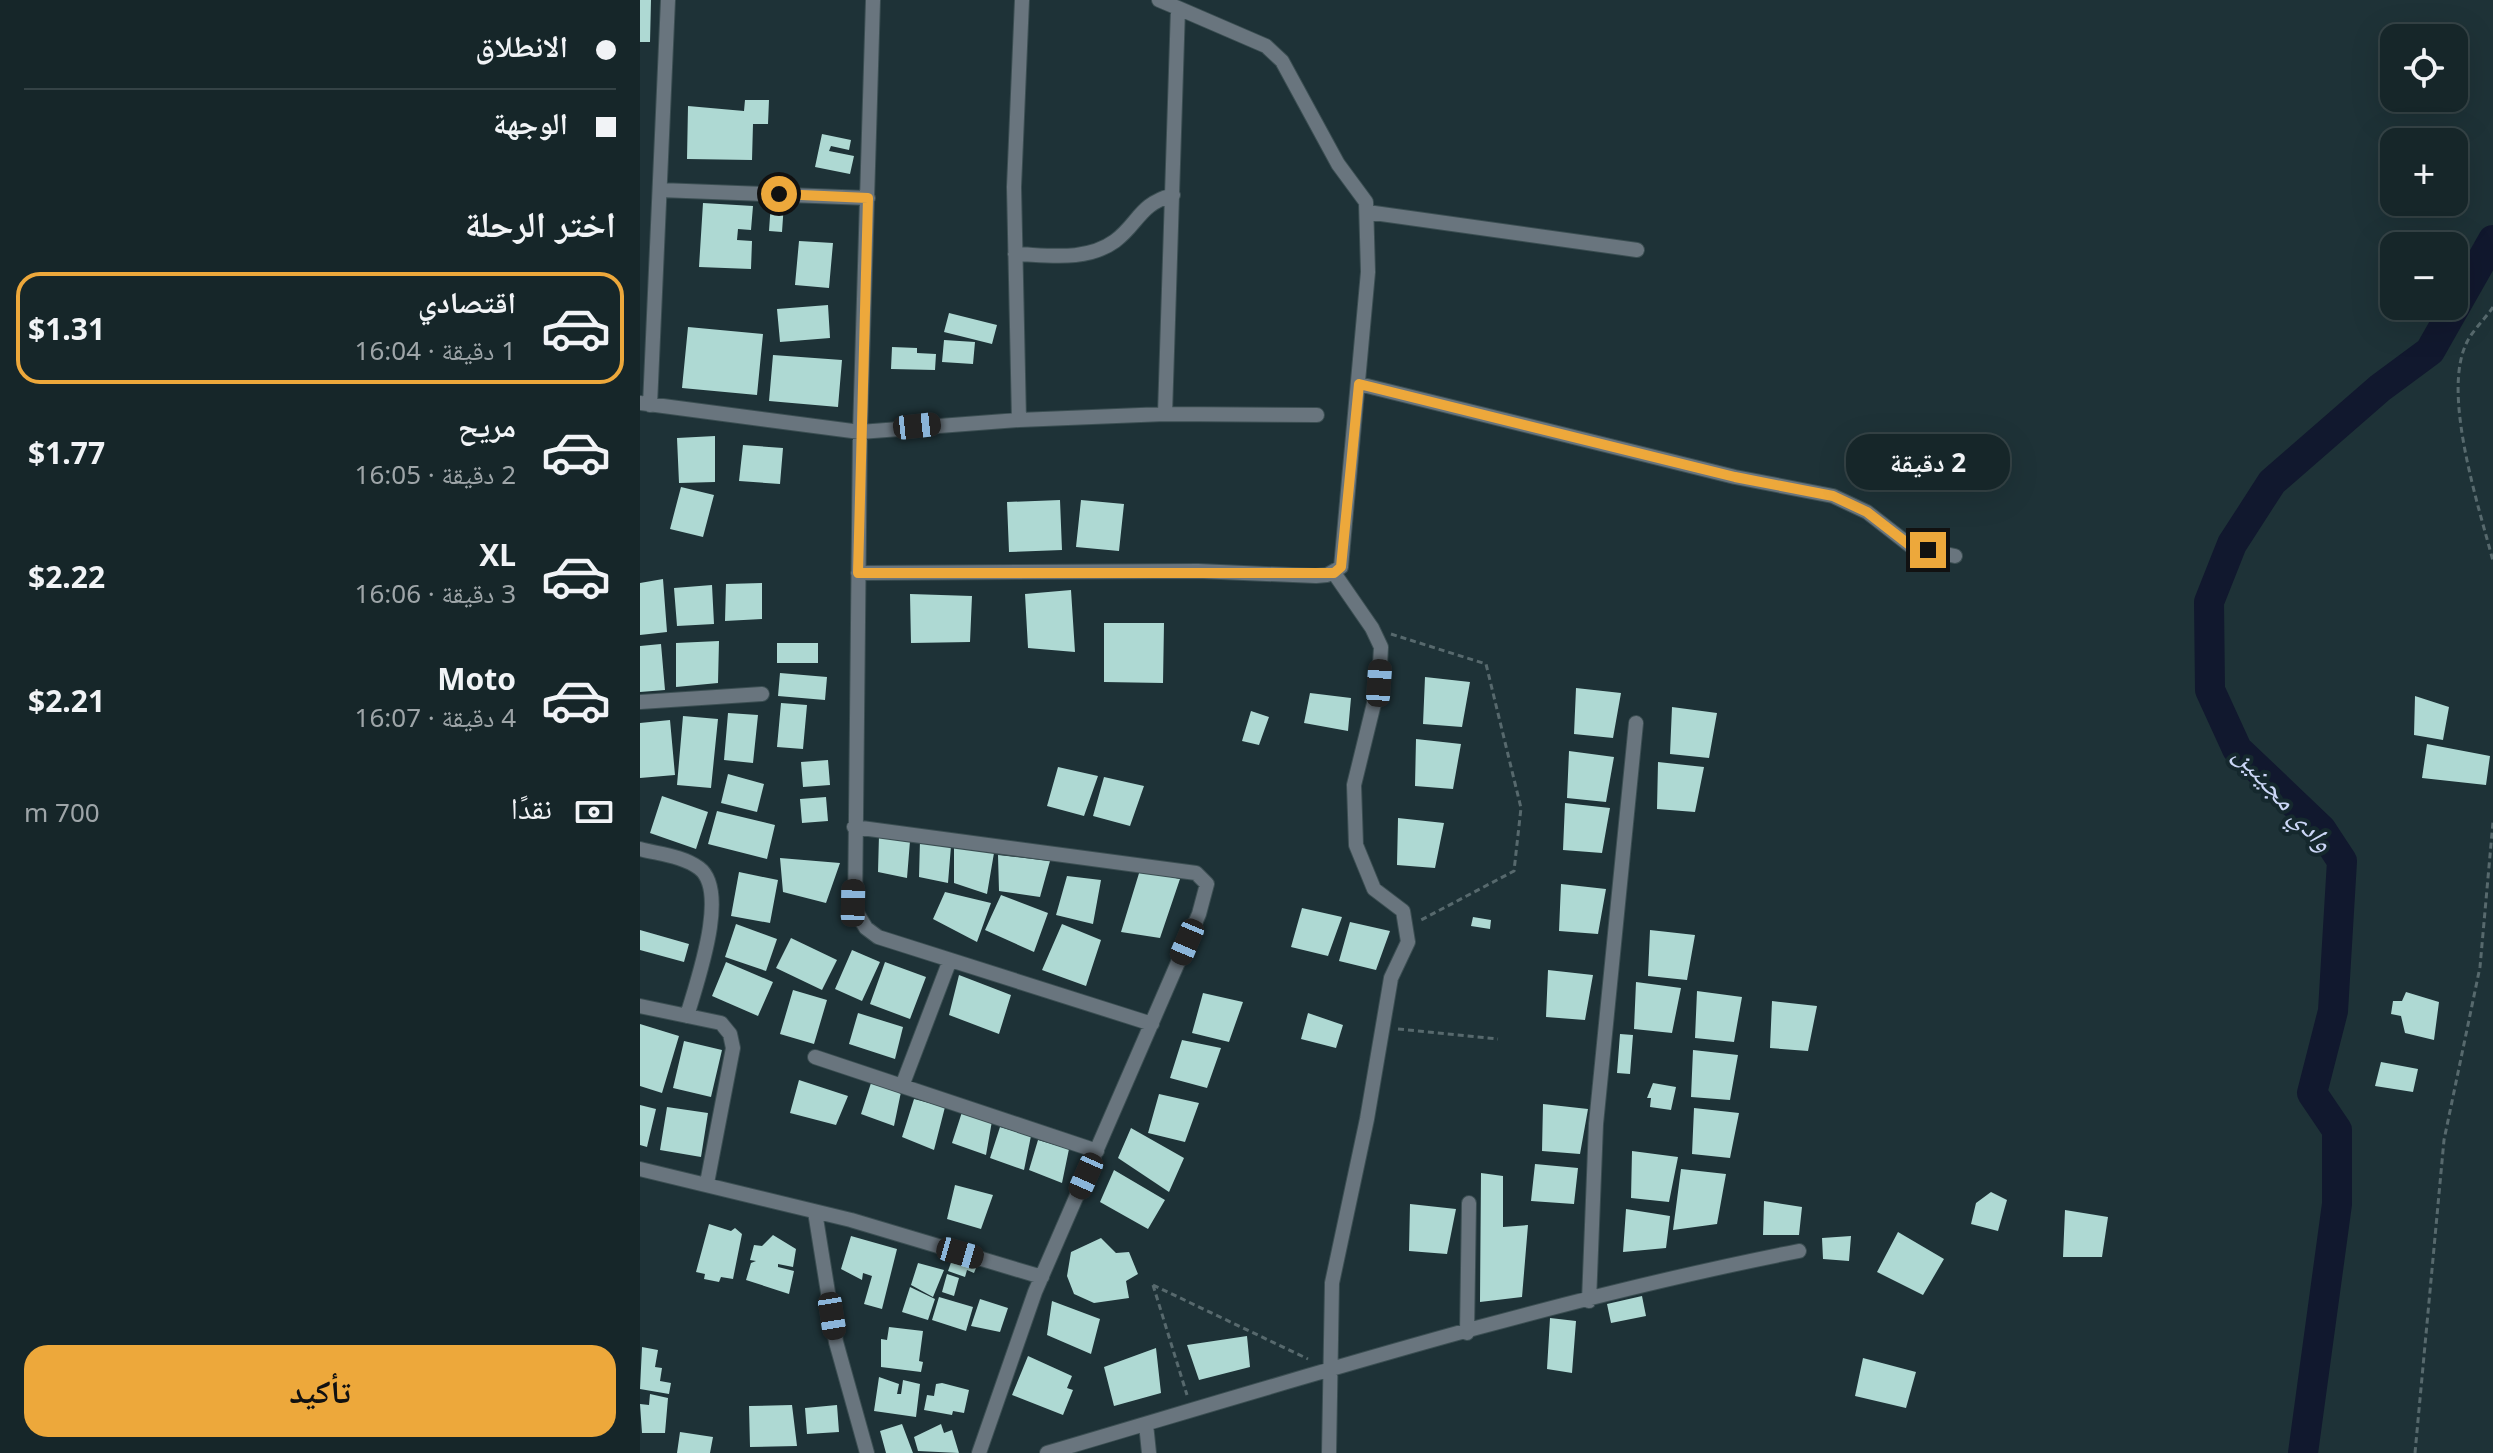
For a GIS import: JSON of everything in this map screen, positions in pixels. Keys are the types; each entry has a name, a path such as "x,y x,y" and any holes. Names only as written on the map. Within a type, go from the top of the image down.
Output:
{"street":[{"path":"668,0 660,190 645,404 860,432 1019,420 1165,414 1317,415"},
{"path":"873,0 860,432 853,903 862,922 878,937 1152,1024"},
{"path":"1019,420 1014,187 1022,0"},
{"path":"858,573 1334,573 1341,567 1368,272 1366,202 1338,164 1282,61 1266,46 1159,0"},
{"path":"1165,414 1178,8"},
{"path":"660,190 868,198"},
{"path":"1015,254 1089,255 1116,240 1152,201 1173,195"},
{"path":"1367,212 1637,250"},
{"path":"1359,384 1735,477 1833,496 1867,512 1912,547 1955,556"},
{"path":"1329,1453 1332,1283 1367,1119 1391,978 1408,942 1403,911 1374,889 1356,845 1354,785 1379,683 1381,647 1372,628 1334,573"},
{"path":"640,702 762,694"},
{"path":"1589,1301 1596,1124 1636,723"},
{"path":"854,827 1201,874 1208,890 1042,1277 979,1453"},
{"path":"640,849 683,859 701,869 714,895 687,1016"},
{"path":"902,1086 950,960"},
{"path":"640,1006 721,1023 733,1041 707,1183"},
{"path":"815,1057 1097,1151"},
{"path":"640,1169 815,1212 1042,1277"},
{"path":"1467,1333 1469,1203"},
{"path":"815,1212 836,1342 867,1453"},
{"path":"1047,1453 1330,1370 1697,1271 1799,1251"},
{"path":"1146,1424 1149,1453"}],"path":[{"path":"2493,307 2466,343 2456,391 2468,462 2493,561"},
{"path":"1372,628 1486,664 1521,808 1514,871 1406,928"},
{"path":"2415,1453 2444,1140 2480,967 2493,822"},
{"path":"1382,1028 1498,1039"},
{"path":"1191,1410 1153,1285 1330,1370"}],"building":[{"path":"640,0 651,0 650,42 640,42"},
{"path":"745,100 769,100 768,124 753,124 752,160 687,159 688,106 744,111"},
{"path":"822,134 851,140 849,150 831,146 829,151 854,156 850,174 815,167"},
{"path":"771,202 784,203 782,232 769,231"},
{"path":"703,203 753,206 751,230 738,229 737,240 752,241 751,269 699,267"},
{"path":"799,241 833,243 829,288 795,285"},
{"path":"828,305 830,338 780,342 777,309"},
{"path":"949,313 997,325 992,344 944,332"},
{"path":"688,327 763,334 757,395 682,388"},
{"path":"944,340 975,342 973,364 942,362"},
{"path":"892,347 917,348 917,353 936,354 935,370 891,369"},
{"path":"773,355 842,360 838,407 769,401"},
{"path":"715,436 715,482 679,483 677,438"},
{"path":"743,445 783,448 780,484 739,481"},
{"path":"681,487 714,495 703,537 670,529"},
{"path":"1060,500 1062,550 1009,552 1007,502"},
{"path":"1081,500 1124,504 1119,551 1076,547"},
{"path":"663,579 667,632 640,635 640,583"},
{"path":"762,583 762,619 725,621 726,584"},
{"path":"712,585 714,624 677,626 674,588"},
{"path":"1071,590 1075,652 1028,648 1025,594"},
{"path":"910,594 972,596 970,642 911,643"},
{"path":"1104,623 1164,623 1163,683 1104,682"},
{"path":"719,641 718,683 676,687 676,643"},
{"path":"777,643 818,643 818,663 777,663"},
{"path":"661,644 665,690 640,692 640,646"},
{"path":"780,673 827,677 825,700 778,696"},
{"path":"1425,677 1470,682 1462,727 1423,724"},
{"path":"1576,688 1621,693 1613,738 1574,734"},
{"path":"1310,693 1351,698 1348,731 1304,723"},
{"path":"2415,696 2449,707 2443,740 2414,735"},
{"path":"781,703 807,705 803,749 777,747"},
{"path":"1672,707 1717,713 1709,758 1670,754"},
{"path":"1251,711 1269,717 1259,745 1242,741"},
{"path":"728,713 758,715 753,763 724,760"},
{"path":"683,716 718,719 711,788 677,785"},
{"path":"670,720 675,775 640,778 640,723"},
{"path":"1416,739 1461,744 1453,789 1415,786"},
{"path":"2427,744 2490,756 2486,785 2422,778"},
{"path":"1569,751 1614,757 1606,802 1567,798"},
{"path":"828,760 830,785 803,787 801,762"},
{"path":"1658,762 1704,767 1695,812 1657,809"},
{"path":"1058,767 1098,776 1084,816 1047,806"},
{"path":"728,774 764,784 757,812 721,803"},
{"path":"1104,777 1144,786 1130,826 1093,816"},
{"path":"662,796 708,812 696,849 650,833"},
{"path":"826,797 828,821 802,823 800,799"},
{"path":"1565,803 1610,808 1602,853 1563,850"},
{"path":"717,811 775,825 767,859 708,844"},
{"path":"1398,818 1444,823 1435,868 1397,865"},
{"path":"879,835 910,841 907,878 878,872"},
{"path":"920,840 951,846 948,883 919,877"},
{"path":"954,844 994,853 987,894 954,883"},
{"path":"998,855 1050,861 1040,897 999,891"},
{"path":"780,858 840,863 826,903 783,892"},
{"path":"1140,870 1180,879 1160,938 1121,932"},
{"path":"739,872 778,880 770,923 731,916"},
{"path":"1067,876 1101,880 1093,924 1056,915"},
{"path":"1561,884 1606,889 1598,934 1559,931"},
{"path":"945,892 991,903 977,942 933,919"},
{"path":"1001,895 1048,913 1034,952 985,930"},
{"path":"1302,908 1342,917 1328,956 1291,947"},
{"path":"1473,917 1491,920 1490,929 1471,926"},
{"path":"1350,922 1390,931 1376,970 1339,961"},
{"path":"736,924 777,939 766,971 725,957"},
{"path":"1062,924 1101,940 1086,986 1042,970"},
{"path":"640,930 689,944 684,962 640,950"},
{"path":"1650,930 1695,935 1687,980 1648,976"},
{"path":"791,938 837,960 822,990 776,968"},
{"path":"852,950 880,962 862,1001 835,989"},
{"path":"726,962 773,982 758,1016 712,996"},
{"path":"885,962 926,977 910,1019 870,1004"},
{"path":"1548,970 1593,975 1585,1020 1546,1017"},
{"path":"959,975 1011,995 999,1034 949,1015"},
{"path":"1636,982 1681,988 1672,1033 1634,1029"},
{"path":"793,990 827,1000 814,1044 780,1034"},
{"path":"1697,991 1742,997 1734,1042 1695,1038"},
{"path":"2406,992 2439,1002 2434,1040 2405,1033 2401,1016 2391,1014 2393,1001 2402,1001"},
{"path":"1203,993 1243,1002 1229,1042 1192,1033"},
{"path":"1772,1001 1817,1006 1808,1051 1770,1048"},
{"path":"858,1013 903,1027 895,1059 849,1044"},
{"path":"1308,1013 1343,1025 1336,1048 1301,1039"},
{"path":"640,1024 679,1036 662,1093 640,1086"},
{"path":"1620,1034 1633,1035 1630,1074 1617,1073"},
{"path":"1182,1040 1221,1048 1207,1088 1170,1078"},
{"path":"684,1041 722,1050 711,1097 673,1088"},
{"path":"1693,1050 1738,1055 1730,1100 1691,1097"},
{"path":"2381,1062 2418,1069 2413,1092 2375,1086"},
{"path":"799,1080 848,1096 836,1125 790,1113"},
{"path":"871,1083 901,1092 894,1126 861,1114"},
{"path":"1653,1083 1676,1087 1671,1110 1650,1107 1651,1098 1647,1098"},
{"path":"1159,1094 1199,1103 1185,1142 1148,1133"},
{"path":"914,1099 945,1107 934,1150 902,1137"},
{"path":"1543,1104 1588,1109 1580,1154 1542,1151"},
{"path":"640,1105 656,1109 647,1147 640,1145"},
{"path":"667,1107 708,1113 701,1157 660,1150"},
{"path":"1694,1108 1739,1113 1730,1158 1692,1154"},
{"path":"962,1112 992,1121 986,1155 952,1143"},
{"path":"1000,1127 1031,1136 1024,1170 990,1158"},
{"path":"1131,1128 1184,1158 1169,1192 1118,1158"},
{"path":"1038,1140 1069,1149 1062,1183 1029,1170"},
{"path":"1632,1151 1678,1157 1669,1202 1631,1198"},
{"path":"1535,1164 1578,1168 1574,1204 1531,1201"},
{"path":"1681,1169 1726,1174 1717,1224 1673,1230"},
{"path":"1114,1170 1165,1200 1148,1229 1100,1202"},
{"path":"1481,1173 1503,1176 1503,1227 1528,1225 1522,1297 1480,1302"},
{"path":"955,1185 993,1195 981,1229 947,1219"},
{"path":"1991,1192 2007,1200 1998,1231 1971,1224 1976,1203"},
{"path":"1764,1201 1802,1207 1799,1235 1763,1235"},
{"path":"1410,1204 1456,1209 1447,1254 1409,1251"},
{"path":"1626,1209 1670,1216 1666,1248 1623,1252"},
{"path":"2065,1210 2108,1217 2102,1257 2063,1257"},
{"path":"709,1224 731,1231 735,1228 742,1234 733,1279 721,1277 719,1282 704,1279 705,1274 696,1272"},
{"path":"1898,1232 1944,1259 1923,1295 1877,1272"},
{"path":"773,1235 796,1249 793,1267 778,1264 778,1267 794,1271 789,1294 746,1280 751,1263 756,1261 750,1260 754,1245 762,1246"},
{"path":"851,1236 897,1249 882,1309 864,1304 872,1276 863,1273 862,1280 841,1269"},
{"path":"1851,1236 1849,1261 1823,1259 1822,1238"},
{"path":"1101,1238 1116,1253 1129,1252 1138,1274 1126,1281 1129,1298 1094,1303 1074,1294 1067,1276 1071,1252"},
{"path":"954,1254 978,1263 974,1273 967,1270 965,1277 948,1271"},
{"path":"918,1263 944,1270 933,1297 911,1285"},
{"path":"947,1274 959,1278 954,1296 942,1292"},
{"path":"910,1287 935,1299 928,1320 902,1312"},
{"path":"1642,1296 1646,1316 1611,1323 1607,1304"},
{"path":"939,1297 973,1307 966,1331 932,1320"},
{"path":"980,1299 1008,1308 1000,1332 971,1326"},
{"path":"1052,1301 1100,1319 1091,1354 1047,1335"},
{"path":"1550,1318 1576,1321 1572,1373 1547,1369"},
{"path":"889,1327 923,1331 919,1361 923,1362 921,1372 881,1367 881,1339 887,1340"},
{"path":"1247,1336 1250,1367 1199,1380 1187,1345"},
{"path":"642,1347 658,1350 655,1367 662,1368 660,1381 671,1383 669,1394 640,1389"},
{"path":"1156,1348 1161,1393 1114,1406 1104,1367"},
{"path":"1028,1356 1072,1376 1067,1388 1073,1390 1063,1415 1012,1395"},
{"path":"1863,1358 1916,1372 1906,1408 1855,1396"},
{"path":"879,1377 899,1384 897,1394 901,1394 903,1380 920,1384 916,1417 874,1411"},
{"path":"936,1384 969,1390 964,1413 953,1411 952,1415 924,1410 927,1395 934,1396"},
{"path":"650,1394 668,1398 665,1433 642,1433 640,1404 649,1405"},
{"path":"792,1405 797,1446 750,1447 749,1406"},
{"path":"837,1405 839,1432 807,1434 805,1408"},
{"path":"902,1424 913,1453 886,1453 880,1431"},
{"path":"941,1424 944,1433 952,1430 959,1453 918,1451 914,1437"},
{"path":"680,1432 713,1437 710,1453 677,1453"}],"waterway":[{"name":"وادي مجينين","path":"2303,1453 2337,1204 2337,1130 2312,1093 2333,1011 2342,861 2321,829 2237,749 2210,690 2209,602 2232,544 2272,482 2380,388 2430,351 2493,240"}],"route":[{"path":"779,194 868,198 858,573 1198,571 1316,576 1334,573 1341,567 1359,384 1735,477 1833,496 1867,512 1882,527 1912,547 1928,550"}]}
